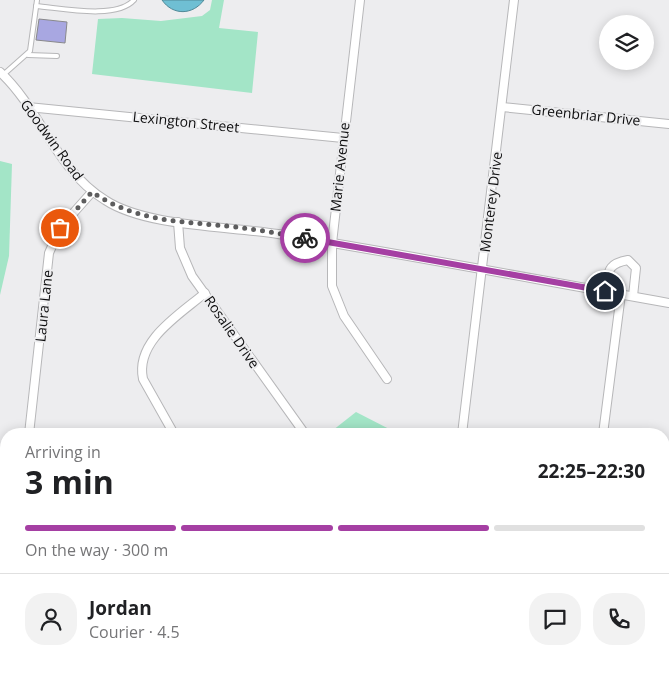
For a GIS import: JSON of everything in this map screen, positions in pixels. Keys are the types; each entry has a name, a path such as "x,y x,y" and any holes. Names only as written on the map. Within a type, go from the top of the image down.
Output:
{"street":[{"name":"Marie Avenue","path":"360,0 332,243 332,286 336,302 387,379"},
{"name":"Monterey Drive","path":"463,428 514,0"},
{"name":"Goodwin Road","path":"1,74 28,107 72,171 92,192 124,211 178,222 239,228 430,259 483,271 669,303"},
{"name":"Lexington Street","path":"28,107 343,138"},
{"name":"Greenbriar Drive","path":"502,107 669,124"},
{"name":"Laura Lane","path":"30,428 49,253 60,228 92,192"},
{"name":"Rosalie Drive","path":"178,222 177,232 185,262 205,294 301,428"},
{"path":"605,291 609,269 616,262 628,260 636,268 633,296"},
{"path":"171,428 143,379 141,370 143,358 146,348 155,337 205,294"},
{"path":"604,428 621,294"}],"lane":[{"path":"26,56 31,48 37,0"},
{"path":"36,6 101,12 123,8 134,0"},
{"path":"1,74 26,56 34,54 57,56"}],"green space":[{"path":"212,0 224,0 219,28 258,32 252,93 92,74 98,19 122,18 161,21 202,16 210,10"},
{"path":"0,161 12,164 9,256 0,295"},
{"path":"356,412 387,428 336,428"}],"water":[{"path":"162,0 204,0 194,9 183,12 172,9"}],"building":[{"path":"39,19 67,22 65,43 36,40"}],"way so far":[{"path":"60,228 92,192 124,211 143,216 305,238"}],"route":[{"path":"305,238 430,259 483,271 605,291"}]}
